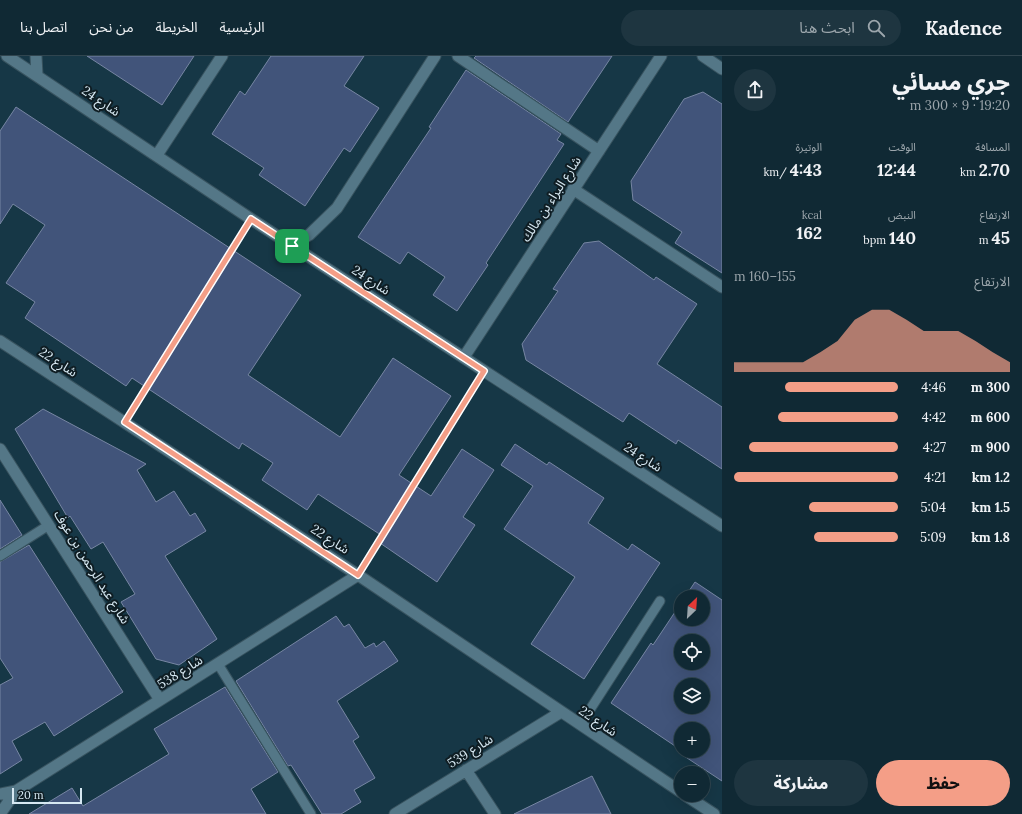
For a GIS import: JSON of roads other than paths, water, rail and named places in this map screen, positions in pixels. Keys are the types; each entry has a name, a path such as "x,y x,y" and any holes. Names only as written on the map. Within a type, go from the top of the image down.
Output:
{"street":[{"name":"شارع 24","path":"7,56 292,246 722,526"},
{"path":"36,56 37,75"},
{"path":"157,155 222,56"},
{"path":"292,246 309,235 337,208 435,56"},
{"path":"458,56 599,151"},
{"name":"شارع البراء بن مالك","path":"464,357 661,56"},
{"path":"703,56 722,69"},
{"path":"573,190 722,287"},
{"name":"شارع 22","path":"0,341 358,575 674,787"},
{"name":"شارع عبد الرحمن بن عوف","path":"0,449 160,700"},
{"name":"شارع 538","path":"0,794 16,791 358,575"},
{"name":"شارع 539","path":"395,814 560,712"},
{"path":"466,770 495,814"},
{"name":"شارع 538","path":"0,814 16,791"},
{"path":"696,802 714,814"}],"lane":[{"path":"0,556 49,525"},
{"path":"580,725 660,601"},
{"path":"218,664 310,814"}]}
